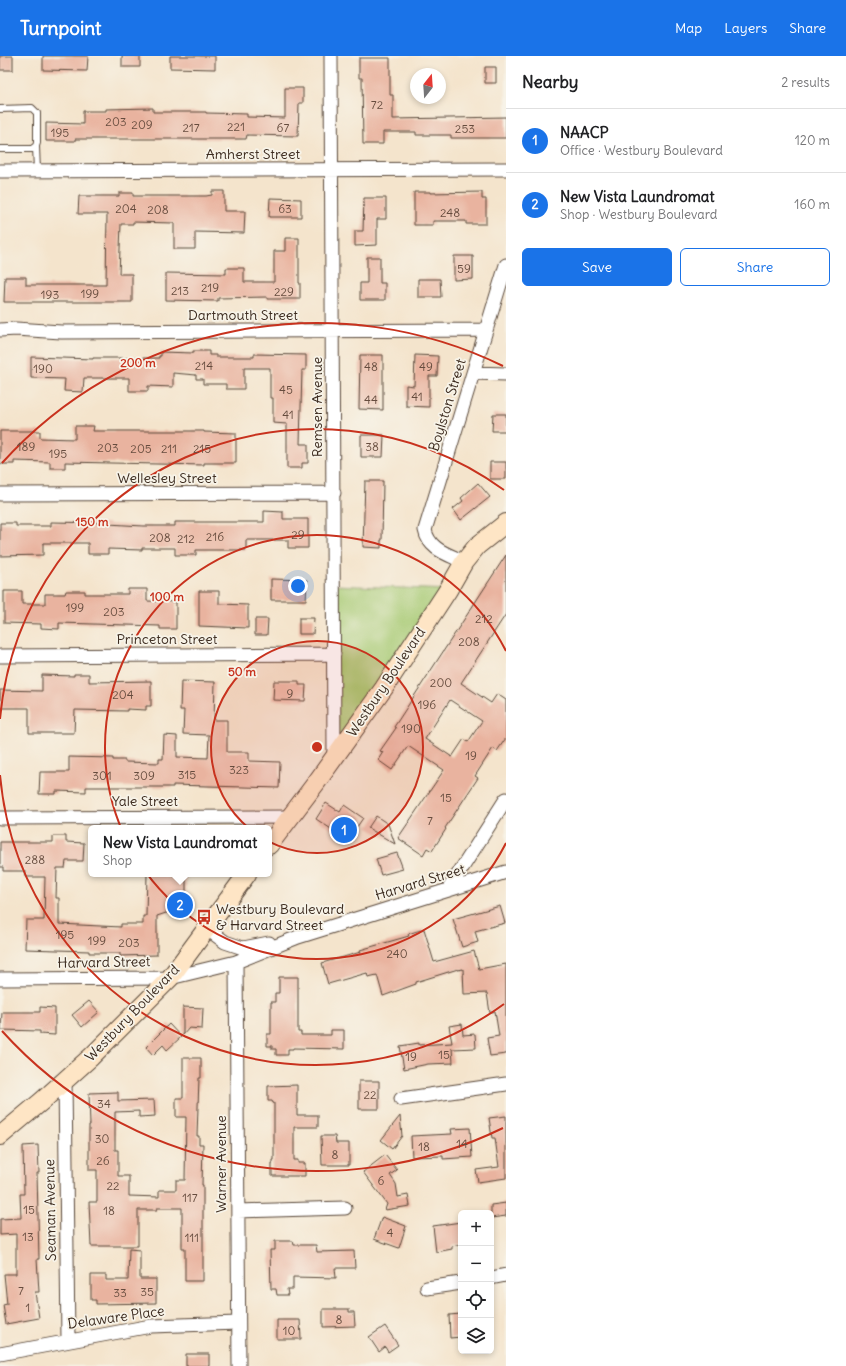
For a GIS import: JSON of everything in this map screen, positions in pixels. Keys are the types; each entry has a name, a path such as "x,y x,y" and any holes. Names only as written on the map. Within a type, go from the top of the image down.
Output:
{"street":[{"name":"Remsen Avenue","path":"332,56 334,758"},
{"name":"Amherst Street","path":"0,171 506,169"},
{"name":"Boylston Street","path":"464,562 431,545 426,538 425,530 506,265"},
{"name":"Dartmouth Street","path":"0,330 16,329 61,332 486,330"},
{"path":"473,373 506,374"},
{"name":"Wellesley Street","path":"0,494 334,493"},
{"name":"Westbury Boulevard","path":"272,841 316,784 384,688 448,590 464,562 477,546 506,522"},
{"name":"Princeton Street","path":"0,656 334,654"},
{"path":"448,890 506,800"},
{"name":"Yale Street","path":"0,818 290,817"},
{"name":"Harvard Street","path":"0,979 170,978 236,962 298,937 506,872"},
{"name":"Westbury Boulevard","path":"0,1136 42,1101 90,1057 170,978 245,877"},
{"name":"Harvard Street","path":"206,928 225,942 243,948 298,937"},
{"name":"Warner Avenue","path":"236,962 239,1366"},
{"name":"Seaman Avenue","path":"65,1080 68,1340"},
{"path":"401,1099 506,1084"},
{"path":"238,1211 345,1208"},
{"path":"494,1277 506,1275"},
{"path":"427,1288 458,1283"},
{"name":"Delaware Place","path":"0,1354 68,1340 151,1326 238,1323"}],"lane":[{"path":"0,109 32,108 36,113 37,171"},
{"path":"0,149 32,149 36,146"}],"green space":[{"path":"334,585 448,590 334,759"}],"building":[{"path":"0,56 13,56 13,70 0,70"},
{"path":"43,56 88,56 87,71 43,70"},
{"path":"122,56 140,56 140,67 122,67"},
{"path":"170,56 215,56 215,69 170,68"},
{"path":"359,58 390,58 390,95 393,95 393,119 506,117 506,138 451,138 451,135 416,135 416,132 383,132 383,144 363,144 362,78 359,78"},
{"path":"485,67 496,67 496,83 485,83"},
{"path":"285,88 303,88 303,103 299,103 298,136 247,135 246,139 75,139 75,141 46,141 46,123 83,124 83,111 153,108 153,112 206,112 247,114 247,117 285,118"},
{"path":"212,191 224,191 224,211 245,211 244,233 195,232 195,249 174,249 174,223 133,222 133,224 121,224 119,274 132,274 132,302 4,302 5,277 26,277 26,285 106,285 107,214 78,214 79,196 119,196 119,193 133,193 133,196 206,196 212,195"},
{"path":"414,192 482,192 482,199 486,199 486,224 466,224 466,221 433,221 433,225 414,225"},
{"path":"270,198 301,199 301,217 269,217"},
{"path":"364,198 386,198 386,219 377,219 377,245 355,246 355,231 363,231"},
{"path":"285,238 299,238 300,299 267,299 267,297 218,298 218,301 166,300 166,273 226,274 226,268 244,268 244,282 274,282 274,251 285,251"},
{"path":"454,256 473,256 473,279 454,280"},
{"path":"367,257 380,257 380,283 385,283 385,300 360,300 360,283 367,283"},
{"path":"418,279 440,279 441,297 418,297"},
{"path":"193,351 209,351 209,355 216,355 216,357 254,357 254,354 306,355 306,370 302,370 300,444 308,444 308,463 302,463 302,468 287,468 287,424 273,423 273,398 270,398 270,368 244,368 244,389 226,389 226,384 203,384 203,379 196,379 196,375 173,373 173,387 148,386 148,391 129,391 129,378 84,378 83,392 64,391 65,379 31,378 31,357 93,359 159,358 159,356 161,356 161,352 193,353"},
{"path":"360,355 383,355 383,410 359,409"},
{"path":"415,355 438,356 437,376 429,376 429,407 406,406 406,385 414,386"},
{"path":"493,414 506,414 506,431 492,431"},
{"path":"75,426 94,426 93,431 204,431 236,433 236,463 204,463 204,465 65,462 65,468 50,468 50,462 14,461 14,464 0,464 0,431 40,431 40,438 75,439"},
{"path":"361,435 384,435 383,457 361,457"},
{"path":"490,462 506,462 506,479 490,479"},
{"path":"365,481 383,481 381,548 363,547"},
{"path":"478,483 490,497 461,520 453,509 463,501 461,498"},
{"path":"264,511 283,512 283,519 308,519 308,548 288,548 288,540 246,540 246,550 196,550 196,555 175,555 175,548 142,548 142,550 108,549 108,554 88,554 88,543 43,543 43,555 0,556 0,523 16,523 16,526 51,526 51,522 175,526 175,522 264,522"},
{"path":"506,555 506,614 461,683 491,703 497,694 506,700 506,738 497,751 493,748 475,776 478,778 445,828 446,829 432,851 427,848 423,855 398,838 444,770 408,746 392,770 378,760 383,752 380,751 396,728 394,727","holes":["450,700 482,721 468,742 464,739 452,757 425,739"]},
{"path":"271,579 307,580 306,600 271,600"},
{"path":"128,589 147,589 147,601 176,602 176,629 160,629 160,626 59,623 59,629 41,628 41,624 4,623 4,591 22,591 22,604 45,604 45,594 65,594 66,591 85,591 85,594 128,594"},
{"path":"199,591 219,591 219,604 248,605 248,628 199,626"},
{"path":"299,618 314,618 313,634 299,634"},
{"path":"255,619 268,619 267,635 255,635"},
{"path":"74,674 89,674 89,682 151,681 151,706 146,706 146,710 127,709 127,711 75,710 74,733 29,733 29,708 0,708 0,690 42,691 42,675 74,676"},
{"path":"181,681 215,682 214,720 227,720 227,752 249,752 249,761 280,762 279,788 173,785 173,787 86,787 86,792 56,791 56,794 39,794 40,772 69,772 69,757 113,758 113,760 125,760 125,762 159,763 159,759 163,759 164,735 177,736 177,757 208,758 209,735 183,734 184,710 180,710"},
{"path":"274,681 299,681 299,685 306,685 305,701 273,700"},
{"path":"326,803 340,812 344,805 363,818 348,840 316,819"},
{"path":"376,816 388,824 395,844 368,828"},
{"path":"53,836 66,836 66,842 84,843 83,861 66,861 65,868 57,868 56,898 59,898 59,924 121,927 121,924 143,924 143,916 146,916 147,877 186,877 186,912 169,912 157,916 157,955 120,956 120,953 89,953 89,951 25,949 26,920 44,920 45,877 25,877 26,871 3,871 3,867 0,867 0,842 53,842"},
{"path":"397,853 403,869 381,875 376,859"},
{"path":"500,906 505,923 475,931 478,942 462,947 453,919"},
{"path":"424,929 434,962 474,951 479,969 506,964 506,1054 490,1056 487,1038 499,1036 495,1011 490,1013 487,993 464,994 463,969 458,969 416,982 416,984 383,996 377,975 368,977 367,973 328,984 322,963 409,936 408,934"},
{"path":"279,977 298,977 298,1032 301,1032 301,1035 331,1035 331,1030 344,1030 344,1049 293,1048 288,1049 288,1055 276,1055 276,1049 272,1049 272,1046 267,1046 267,1034 271,1034 271,1002 275,1002 275,993 279,993"},
{"path":"89,1001 99,1012 82,1027 72,1015"},
{"path":"40,1007 55,1008 55,1035 40,1034 40,1031 1,1030 2,1012 40,1012"},
{"path":"183,1007 203,1008 202,1029 189,1028 183,1035"},
{"path":"169,1024 181,1037 167,1050 163,1045 153,1055 146,1047"},
{"path":"462,1024 463,1035 475,1034 476,1048 452,1049 453,1063 428,1064 404,1069 400,1046 419,1043 419,1045 452,1043 449,1026"},
{"path":"183,1058 201,1058 197,1136 199,1136 199,1144 203,1144 203,1281 185,1281 185,1248 182,1248 182,1208 138,1210 138,1246 91,1246 89,1202 97,1202 97,1170 89,1170 89,1093 118,1092 118,1101 154,1100 155,1116 139,1117 139,1111 115,1112 115,1150 118,1150 118,1176 129,1176 129,1196 159,1197 159,1190 176,1190 176,1180 185,1180 186,1117 176,1117 176,1098 183,1098"},
{"path":"359,1081 379,1081 379,1109 359,1109"},
{"path":"297,1085 297,1115 318,1115 318,1127 294,1127 294,1160 298,1160 298,1163 305,1163 305,1176 272,1176 272,1163 274,1160 274,1103 272,1101 268,1101 268,1086"},
{"path":"400,1116 402,1136 392,1149 381,1140"},
{"path":"506,1116 506,1178 478,1182 476,1170 499,1167 495,1138 492,1138 489,1118"},
{"path":"470,1128 472,1157 443,1159 443,1156 412,1157 411,1136 452,1134 451,1129"},
{"path":"321,1136 335,1136 336,1143 349,1143 349,1165 322,1165"},
{"path":"38,1145 39,1173 37,1173 39,1259 37,1259 39,1292 35,1292 39,1318 6,1324 3,1305 7,1304 4,1274 16,1274 16,1234 0,1235 0,1219 21,1218 20,1194 24,1194 23,1146"},
{"path":"385,1155 397,1170 390,1175 396,1184 398,1197 408,1195 410,1206 385,1210 387,1204 363,1172"},
{"path":"506,1203 506,1216 494,1218 494,1210 491,1210 491,1205"},
{"path":"382,1217 406,1226 399,1248 374,1239"},
{"path":"458,1222 458,1245 452,1246 452,1249 436,1252 433,1226"},
{"path":"275,1241 293,1241 294,1245 316,1245 317,1252 354,1251 355,1268 335,1268 336,1278 293,1277 293,1289 287,1289 288,1295 277,1295 276,1289 271,1289 270,1250 275,1250"},
{"path":"129,1249 140,1250 140,1279 156,1279 156,1303 96,1304 96,1300 91,1300 91,1275 106,1275 106,1280 128,1280"},
{"path":"323,1309 349,1309 349,1312 354,1312 355,1326 323,1327"},
{"path":"458,1314 458,1337 450,1338 449,1315"},
{"path":"277,1320 300,1320 301,1339 277,1339"},
{"path":"385,1326 398,1345 388,1352 385,1347 379,1352 369,1337"},
{"path":"186,1354 209,1354 209,1366 186,1366"}],"place":[{"name":"NAACP","path":"344,830"},
{"name":"New Vista Laundromat","path":"180,905"},
{"name":"Westbury Boulevard & Harvard Street","path":"204,917"}]}
